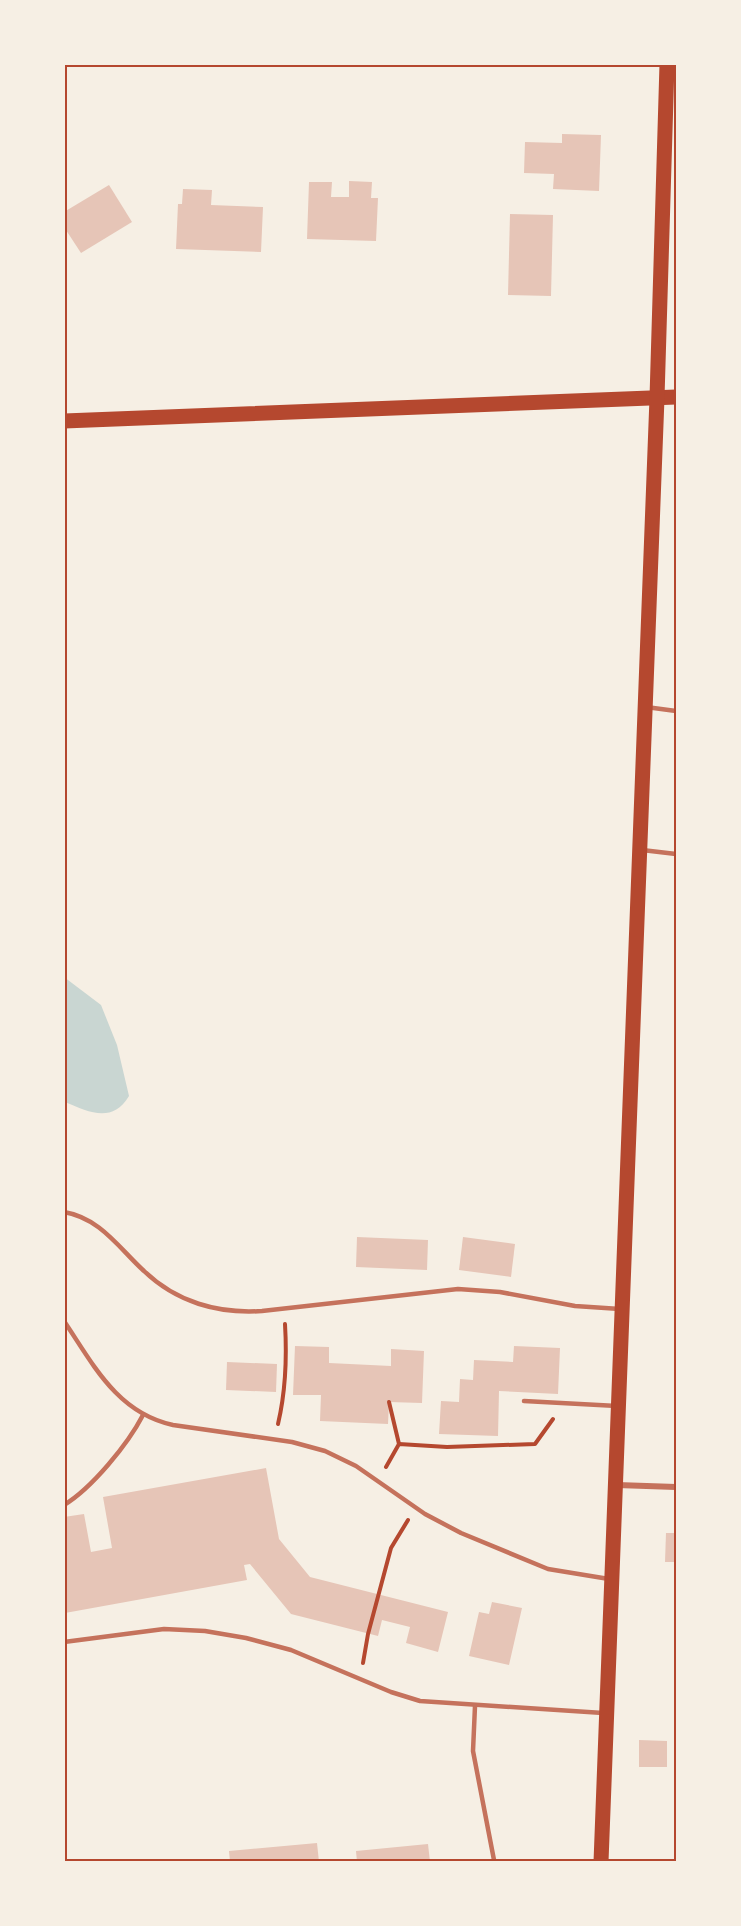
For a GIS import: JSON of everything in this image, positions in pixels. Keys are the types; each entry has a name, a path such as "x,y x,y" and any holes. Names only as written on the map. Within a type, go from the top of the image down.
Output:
{"main road":[{"path":"601,1862 657,398 667,64"},
{"path":"64,422 676,397"}],"street":[{"path":"616,1485 676,1487"}],"lane":[{"path":"644,707 676,711"},
{"path":"639,850 676,854"},
{"path":"64,1212 90,1220 103,1229 145,1273 180,1297 199,1305 242,1313 436,1291 480,1289 575,1306 622,1309"},
{"path":"64,1321 105,1382 129,1406 157,1422 274,1439 325,1451 356,1466 415,1507 461,1533 548,1569 612,1579"},
{"path":"524,1401 619,1406"},
{"path":"64,1505 77,1497 95,1478 128,1440 143,1415"},
{"path":"64,1642 164,1629 205,1631 246,1638 291,1650 406,1698 420,1701 607,1713"},
{"path":"475,1706 473,1750 494,1860"}],"path":[{"path":"274,1439 284,1396 287,1349 284,1308"},
{"path":"378,1482 399,1444 388,1402"},
{"path":"399,1444 447,1447 535,1444 564,1404"},
{"path":"360,1678 368,1634 391,1548 415,1507"}],"shaded area":[{"path":"64,977 101,1005 117,1045 129,1096 122,1105 108,1113 91,1112 65,1102"}],"building":[{"path":"562,134 601,135 599,191 553,189 554,174 524,173 525,142 562,143"},
{"path":"349,181 372,182 371,198 378,198 376,241 307,239 309,182 332,182 331,197 349,197"},
{"path":"109,185 132,222 81,253 64,227 64,212"},
{"path":"183,189 212,190 211,205 263,207 261,252 176,249 178,204 182,204"},
{"path":"510,214 553,215 551,296 508,295"},
{"path":"357,1237 428,1240 427,1270 356,1267"},
{"path":"463,1237 515,1244 511,1277 459,1270"},
{"path":"295,1346 329,1347 329,1363 391,1366 391,1349 424,1351 422,1403 389,1402 388,1424 320,1421 321,1395 293,1395"},
{"path":"514,1346 560,1348 558,1394 499,1391 498,1436 439,1434 441,1401 459,1402 460,1379 473,1380 474,1360 513,1362"},
{"path":"227,1362 277,1364 276,1392 226,1390"},
{"path":"266,1468 279,1539 310,1577 448,1612 438,1652 406,1643 410,1627 382,1620 378,1636 291,1614 250,1564 244,1565 247,1580 65,1613 64,1517 84,1514 91,1552 112,1548 103,1497"},
{"path":"666,1533 676,1533 676,1562 665,1562"},
{"path":"492,1602 522,1608 509,1665 469,1656 479,1612 489,1614"},
{"path":"639,1740 667,1741 667,1767 639,1767"},
{"path":"317,1843 319,1862 230,1862 229,1851"},
{"path":"428,1844 430,1862 357,1862 356,1851"}]}
